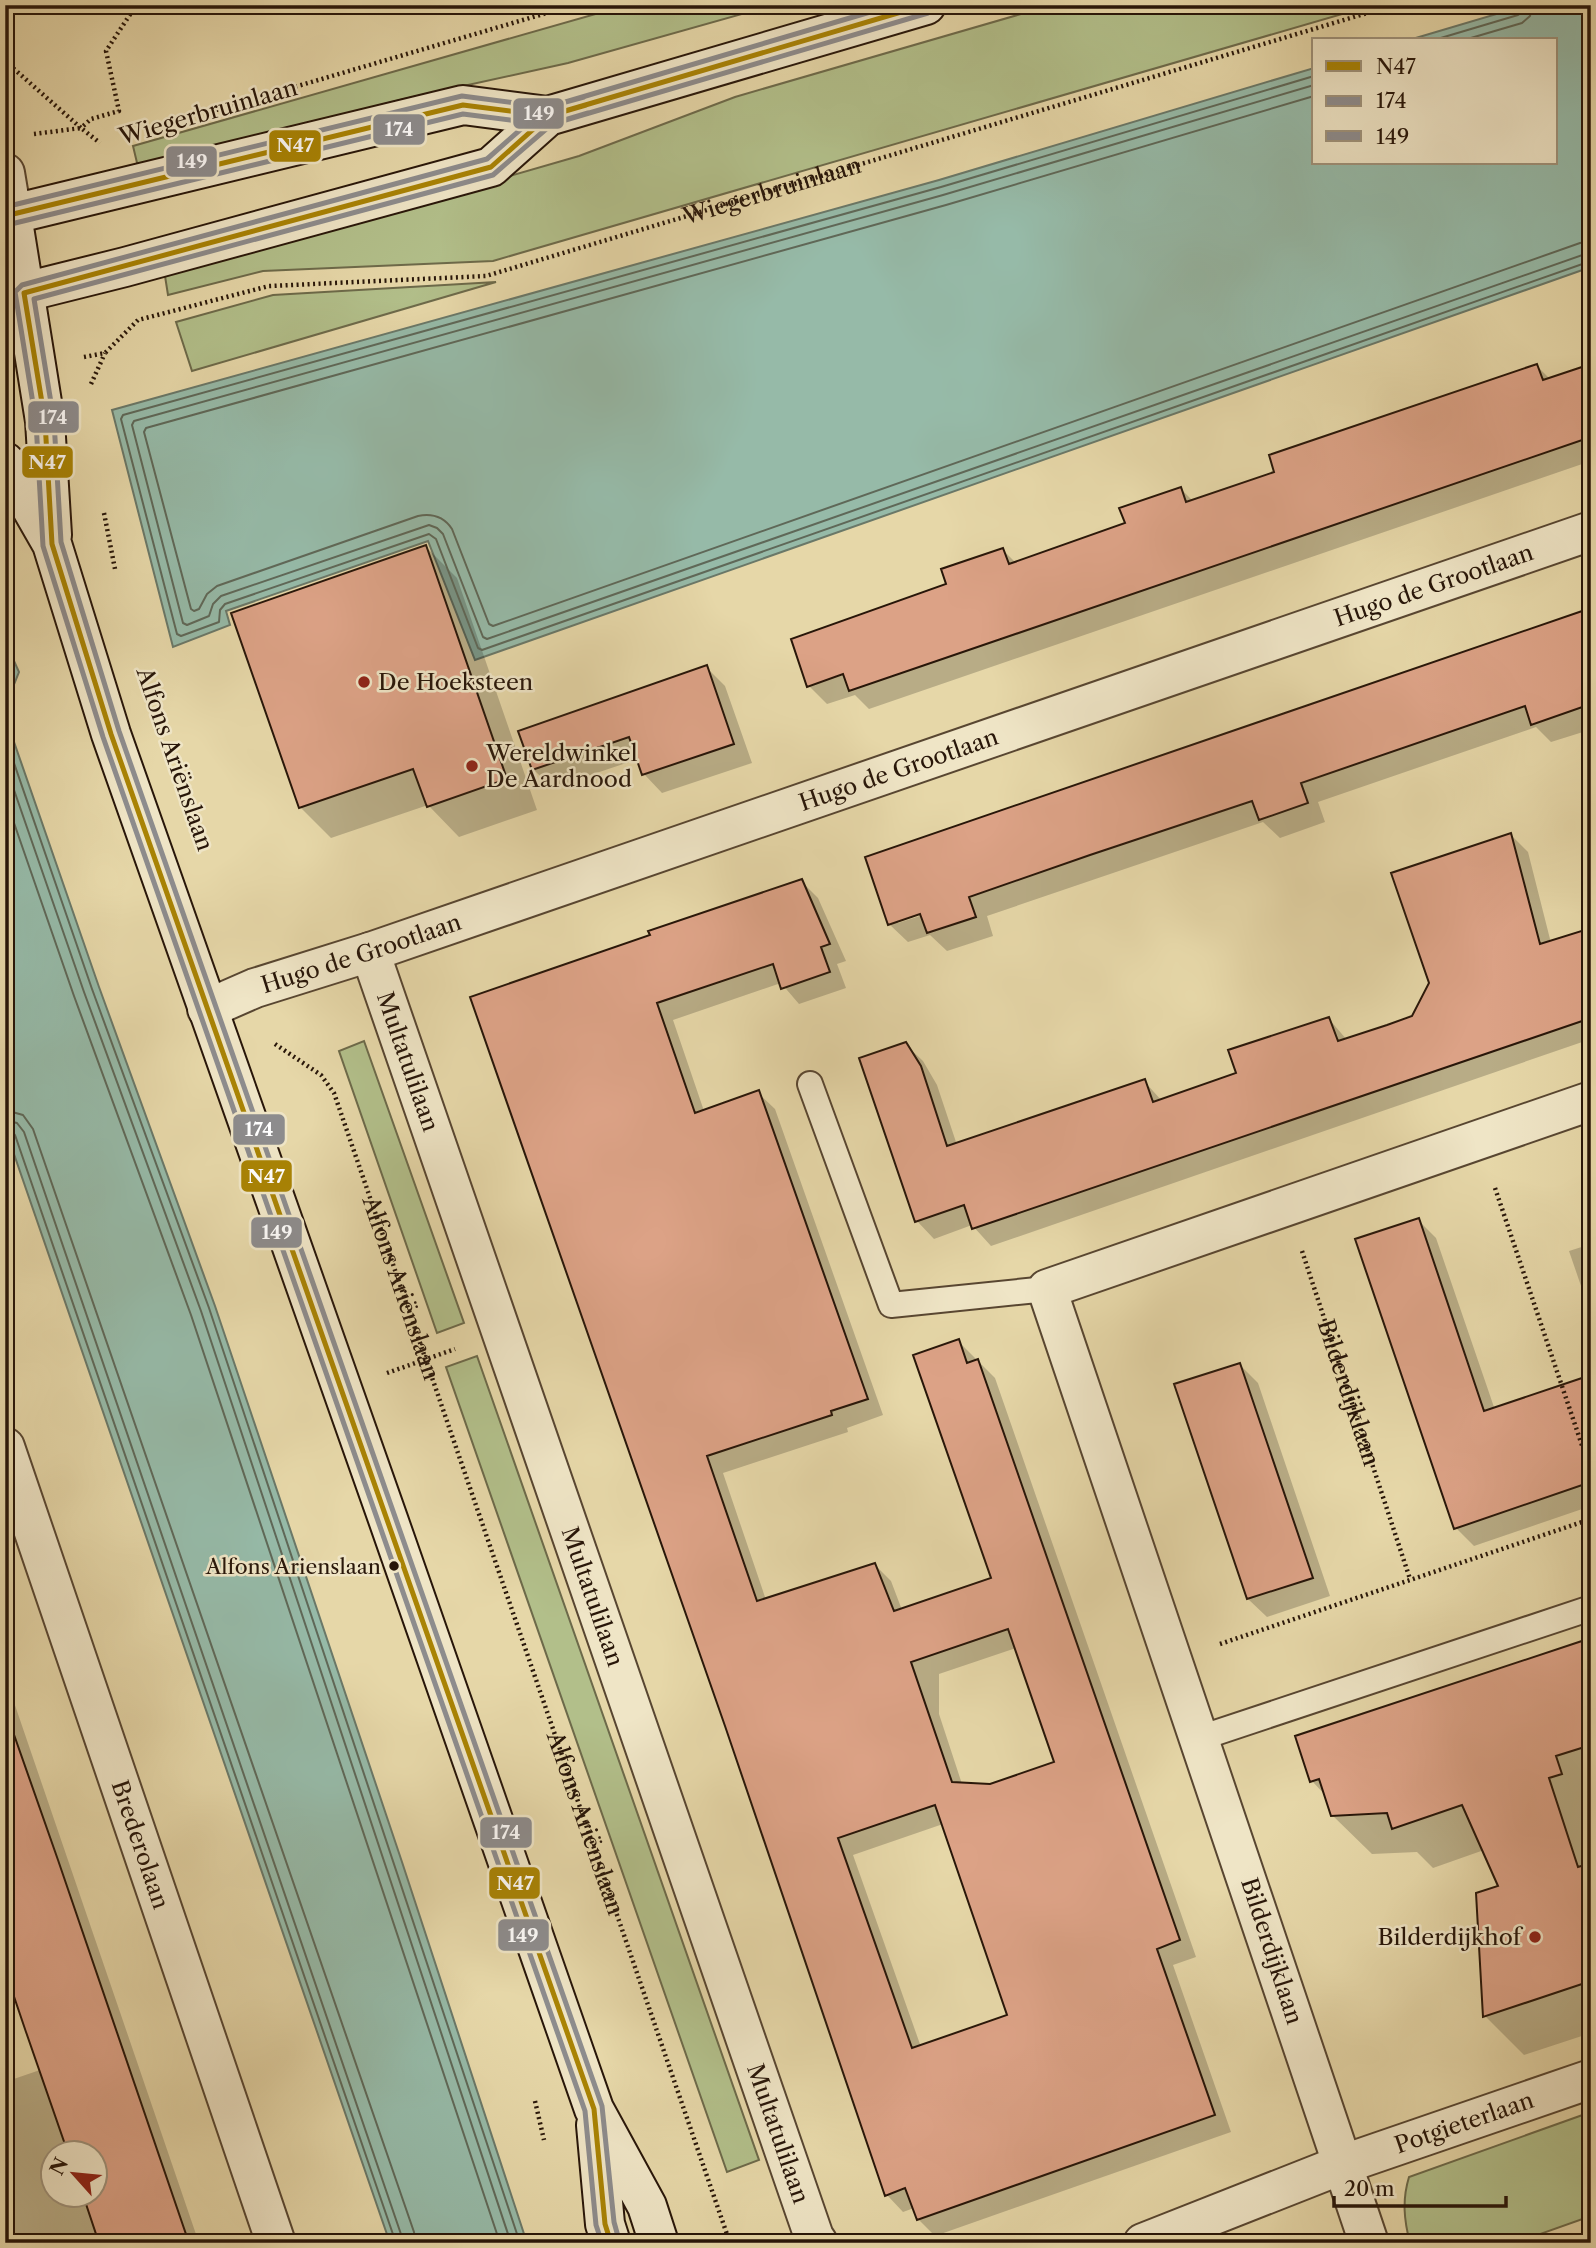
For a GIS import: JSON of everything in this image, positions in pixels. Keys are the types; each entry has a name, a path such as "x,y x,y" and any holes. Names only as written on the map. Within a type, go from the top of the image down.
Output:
{"street":[{"path":"9,216 463,105 548,116 926,5"},
{"path":"14,295 491,167 548,116"},
{"path":"5,173 14,295 45,421 52,544"},
{"path":"5,462 52,544 111,734 594,2109 647,2206 659,2243"},
{"name":"Hugo de Grootlaan","path":"207,1009 256,988 370,952 1591,531"},
{"name":"Multatulilaan","path":"370,952 818,2243"},
{"path":"1048,1289 1591,1101"},
{"name":"Bilderdijklaan","path":"1048,1289 1369,2243"},
{"name":"Brederolaan","path":"5,1447 276,2243"},
{"name":"Potgieterlaan","path":"1143,2243 1341,2165 1591,2079"},
{"path":"594,2109 605,2224 611,2243"}],"lane":[{"path":"810,1084 891,1305 1048,1289"},
{"path":"1200,1738 1591,1608"}],"path":[{"name":"Wiegerbruinlaan","path":"206,113 574,5"},
{"name":"Wiegerbruinlaan","path":"138,320 269,286 485,276 1394,5"},
{"path":"30,134 81,128 91,119 120,111 106,51 131,13"},
{"name":"Wiegerbruinlaan","path":"5,61 101,144"},
{"path":"90,391 92,380 105,353"},
{"path":"102,502 118,581"},
{"name":"Alfons Ariënslaan","path":"256,988 272,1042 321,1075 334,1093 730,2243"},
{"path":"1479,1140 1591,1472"},
{"name":"Bilderdijklaan","path":"1288,1206 1410,1580"},
{"path":"380,1376 426,1361 500,1329"},
{"path":"1174,1659 1591,1519"}],"green space":[{"path":"627,5 774,5 568,63 404,99 138,167 133,146"},
{"path":"1052,5 1373,5 493,261 263,271 168,295 165,276 579,156 735,97"},
{"path":"496,282 192,371 176,322 273,295"},
{"path":"364,1041 464,1323 437,1333 339,1051"},
{"path":"477,1356 759,2160 727,2172 446,1367"},
{"path":"1591,2112 1591,2216 1515,2243 1410,2243 1405,2210 1409,2177"}],"water":[{"path":"1527,5 1591,5 1591,267 475,660 428,541 226,611 230,625 173,647 112,410 939,180 1312,69 1312,164 1558,164 1558,38 1416,38"},
{"path":"5,641 19,672 5,707"},
{"path":"5,716 99,987 215,1306 527,2243 390,2243 5,1128"}],"building":[{"path":"1537,364 1543,380 1591,364 1591,437 849,691 843,674 807,687 791,639 946,584 941,569 1003,548 1009,564 1125,523 1119,508 1181,487 1186,502 1274,472 1269,455"},
{"name":"De Hoeksteen","path":"426,545 507,779 427,807 413,769 299,808 231,613"},
{"path":"1591,608 1591,704 1531,725 1525,706 1301,783 1308,803 1259,820 1252,801 1090,855 969,897 976,917 927,933 920,914 888,925 865,857"},
{"path":"707,665 734,744 642,775 629,737 532,770 518,731"},
{"path":"1511,833 1540,944 1591,928 1591,1018 972,1229 964,1205 915,1222 859,1058 906,1042 921,1066 947,1146 1145,1079 1153,1102 1236,1073 1228,1050 1329,1017 1338,1041 1387,1025 1412,1016 1429,983 1391,873"},
{"path":"802,879 830,944 821,947 830,972 781,989 773,964 657,1003 695,1113 759,1090 868,1399 831,1411 832,1415 707,1456 757,1601 875,1563 894,1611 991,1578 913,1355 959,1339 967,1363 978,1359 1180,1940 1157,1949 1215,2115 917,2220 905,2188 885,2196 725,1726 470,997 650,935 648,931","holes":["1008,1629 1054,1762 990,1784 952,1782 911,1662","935,1805 1007,2015 912,2048 838,1838"]},
{"path":"1419,1218 1484,1411 1591,1375 1591,1482 1454,1529 1355,1239"},
{"path":"1240,1363 1313,1578 1247,1599 1174,1384"},
{"path":"1591,1638 1591,1745 1556,1756 1562,1774 1549,1778 1578,1867 1591,1863 1591,1981 1483,2017 1476,1893 1498,1886 1462,1805 1392,1829 1387,1813 1331,1816 1319,1779 1310,1782 1295,1736"},
{"path":"12,1729 189,2243 99,2243 88,2210 108,2210 108,2140 63,2140 5,1970 5,1730"}],"transit line":[{"name":"149","path":"602,2243 596,2225 585,2111 103,737 43,546 36,422 15,292 22,285 487,159 545,108 894,5"},
{"name":"N47","path":"611,2243 605,2224 594,2109 111,734 52,544 45,421 24,293 491,167 548,116 925,5"},
{"name":"174","path":"619,2240 614,2222 602,2106 119,731 61,542 54,421 34,299 493,175 552,124 928,13"},
{"name":"149","path":"5,207 462,96 547,107 584,97"},
{"name":"N47","path":"5,216 463,105 548,116 586,105"},
{"name":"174","path":"7,225 463,114 548,125 588,113"}],"place":[{"name":"De Hoeksteen","path":"364,682"},
{"name":"Wereldwinkel De Aardnood","path":"472,766"},
{"name":"Alfons Arienslaan","path":"394,1566"},
{"name":"Bilderdijkhof","path":"1535,1937"}]}
